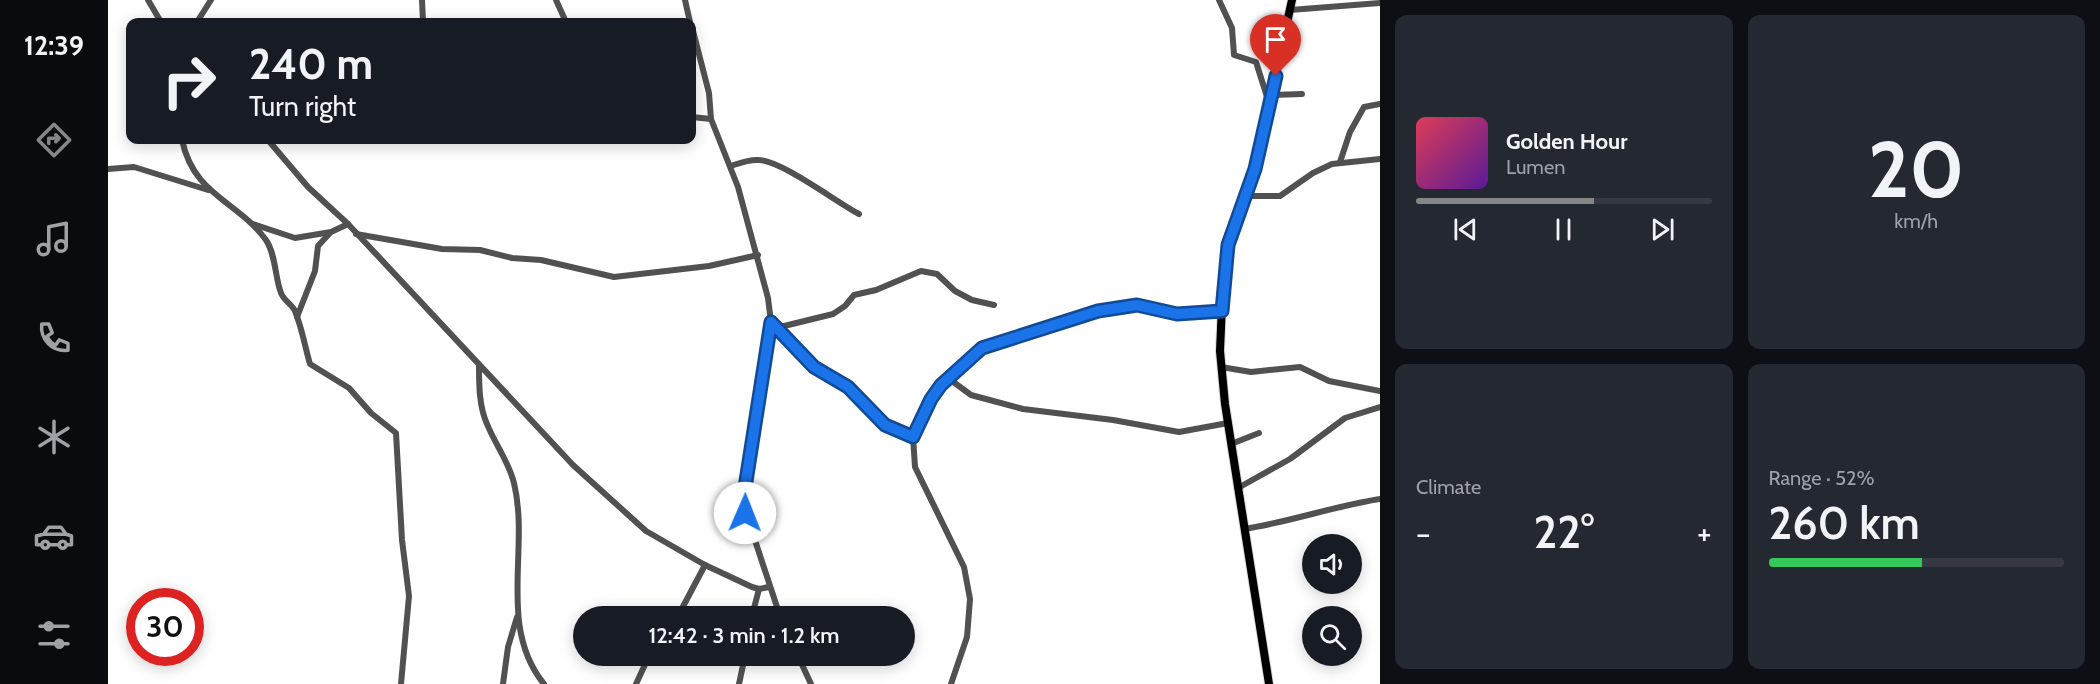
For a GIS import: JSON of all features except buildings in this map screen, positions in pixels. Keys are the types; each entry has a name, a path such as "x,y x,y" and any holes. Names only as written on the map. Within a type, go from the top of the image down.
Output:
{"main road":[{"path":"1269,684 1228,423 1221,367 1222,311 1226,252 1246,196 1271,99 1292,0"}],"street":[{"path":"148,0 159,18"},
{"path":"200,18 211,0"},
{"path":"422,0 423,18"},
{"path":"556,0 564,18"},
{"path":"685,0 689,18"},
{"path":"1220,0 1232,27 1234,55 1256,62 1271,99 1302,94"},
{"path":"1290,10 1380,3"},
{"path":"696,43 709,93 711,119 731,166 758,255 771,322 743,504 776,606"},
{"path":"1340,162 1350,132 1364,107 1380,104"},
{"path":"696,117 711,119"},
{"path":"183,144 186,156 208,190 252,224 268,244 280,281 280,290 285,300 294,309 312,366 323,370 349,388 371,413 396,434 402,540 409,596 400,684"},
{"path":"272,144 318,197 348,224 573,465 646,531 705,565 759,589 769,586"},
{"path":"1246,196 1280,196 1313,173 1340,162 1357,163 1380,159"},
{"path":"731,166 745,161 765,161 819,188 859,214"},
{"path":"108,169 134,167 208,190"},
{"path":"252,224 295,238 331,232 348,224"},
{"path":"297,318 315,271 318,246 331,232"},
{"path":"356,234 442,249 480,250 512,258 542,260 614,277 708,266 758,255"},
{"path":"776,328 832,314 845,306 854,295 876,290 921,271 937,274 956,291 972,300 994,305"},
{"path":"951,684 970,621 967,581 942,518 915,467 913,437 931,399 948,378 982,348 1098,311 1137,305 1177,314 1222,311"},
{"path":"771,322 814,367 838,380 885,425 913,437"},
{"path":"480,365 482,411 509,468 517,504 517,617 526,654 544,684"},
{"path":"1221,367 1251,372 1300,367 1329,381 1380,391"},
{"path":"948,378 971,395 1023,409 1113,420 1179,432 1228,423"},
{"path":"1238,488 1290,459 1345,418 1380,407"},
{"path":"1231,444 1259,433"},
{"path":"1244,529 1282,522 1335,507 1380,499"},
{"path":"683,606 705,565"},
{"path":"755,606 759,589"},
{"path":"503,684 508,647 517,617"},
{"path":"636,684 644,666"},
{"path":"739,684 743,666"},
{"path":"803,666 811,684"}],"route":[{"path":"745,513 744,494 771,322 814,367 848,387 885,425 894,431 913,437 931,399 941,385 982,348 1098,311 1137,305 1153,306 1164,312 1177,314 1222,311 1226,252 1232,229 1255,169 1276,76"}]}
